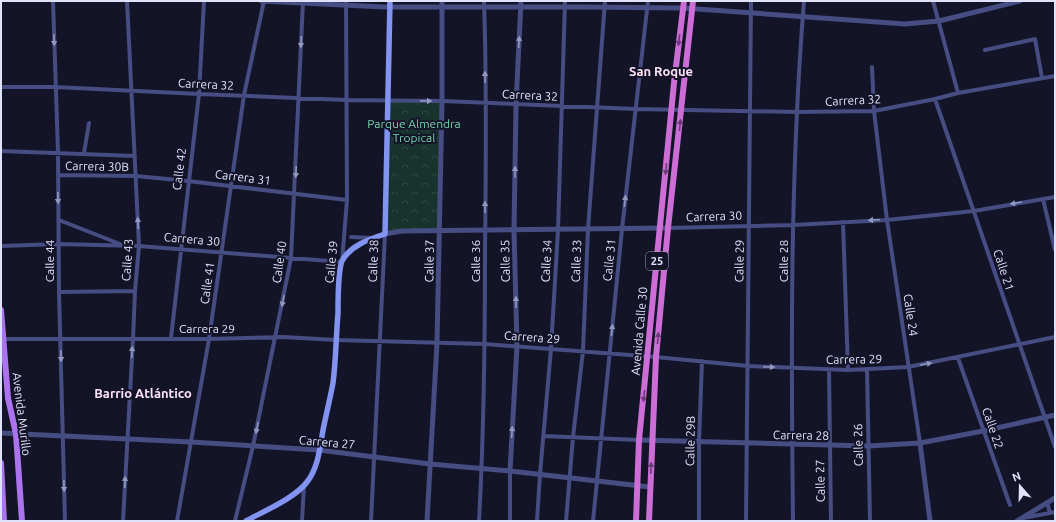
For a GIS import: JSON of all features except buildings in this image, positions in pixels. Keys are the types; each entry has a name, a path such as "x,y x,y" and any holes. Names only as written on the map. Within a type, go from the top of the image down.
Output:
{"highway":[{"name":"Avenida Calle 30","path":"636,521 639,440 684,1"},
{"name":"Avenida Calle 30","path":"649,521 656,356 668,228 693,1"}],"main road":[{"name":"Calle 38","path":"385,234 390,4"},
{"name":"Carrera 30","path":"342,262 351,250 372,238 385,234"},
{"name":"Calle 39","path":"304,486 314,469 333,382 342,262"},
{"name":"Avenida Murillo","path":"1,310 8,398 16,434 22,521"},
{"path":"1,463 4,521"},
{"path":"246,521 288,499 304,486"}],"street":[{"name":"Calle 44","path":"52,1 58,152 59,292 65,521"},
{"name":"Calle 43","path":"123,521 133,339 134,291 139,246 127,1"},
{"name":"Calle 42","path":"171,338 198,94 204,1"},
{"path":"261,1 390,4 442,7 692,8 905,24 939,21 1020,1"},
{"name":"Calle 41","path":"178,521 190,442 209,339 244,96 264,1"},
{"name":"Calle 37","path":"427,521 437,342 442,101 442,1"},
{"name":"Calle 36","path":"479,521 482,468 484,344 486,103 484,1"},
{"name":"Calle 35","path":"510,521 510,471 517,346 514,230 516,105 521,1"},
{"name":"Calle 34","path":"537,521 551,348 558,230 565,1"},
{"name":"Calle 33","path":"566,521 573,437 583,351 588,229 605,1"},
{"name":"Calle 31","path":"593,521 622,229 648,1"},
{"name":"Calle 29","path":"746,521 752,1"},
{"name":"Calle 28","path":"793,521 793,225 797,112 804,1"},
{"path":"933,1 958,93"},
{"name":"Calle 40","path":"235,521 253,446 291,258 303,2"},
{"name":"Calle 39","path":"342,262 348,200 346,3"},
{"path":"985,50 1035,39 1042,78"},
{"name":"Calle 24","path":"872,67 874,111 930,521"},
{"name":"Carrera 32","path":"1,87 55,87 244,96 346,100 442,101 562,107 797,112 874,111 958,93 1055,76"},
{"name":"Calle 21","path":"934,99 1055,447"},
{"path":"84,153 89,123"},
{"path":"1,151 135,156"},
{"name":"Carrera 30B","path":"58,175 136,176"},
{"name":"Carrera 31","path":"136,176 348,200"},
{"name":"Carrera 30","path":"385,234 402,231 668,228 793,225 888,220 974,211 1055,197"},
{"path":"1043,199 1055,250"},
{"path":"59,220 124,245"},
{"path":"843,222 848,370"},
{"name":"Calle 38","path":"371,521 381,342 385,234"},
{"name":"Carrera 30","path":"351,237 372,238"},
{"name":"Carrera 30","path":"1,246 59,244 124,245 181,248 342,262"},
{"path":"59,292 134,291"},
{"name":"Carrera 29","path":"3,340 275,338 381,342 437,342 551,348 656,356 748,366 867,370 908,367 1055,337"},
{"name":"Calle 22","path":"958,358 1010,505"},
{"name":"Calle 29B","path":"699,521 699,442 702,361"},
{"name":"Calle 27","path":"829,369 831,521"},
{"name":"Calle 26","path":"867,370 870,521"},
{"name":"Carrera 28","path":"543,436 652,441 868,446 920,443 1055,415"},
{"name":"Carrera 27","path":"1,433 319,450 430,464 540,474 650,487"},
{"name":"Calle 39","path":"302,521 304,486"},
{"path":"1019,520 1055,498"},
{"path":"1019,520 1053,513 1047,502"}],"green space":[{"name":"Parque Almendra Tropical","path":"387,100 442,101 439,231 385,234"}],"district":[{"name":"San Roque","path":"661,71"},
{"name":"Barrio Atlántico","path":"143,393"}]}
